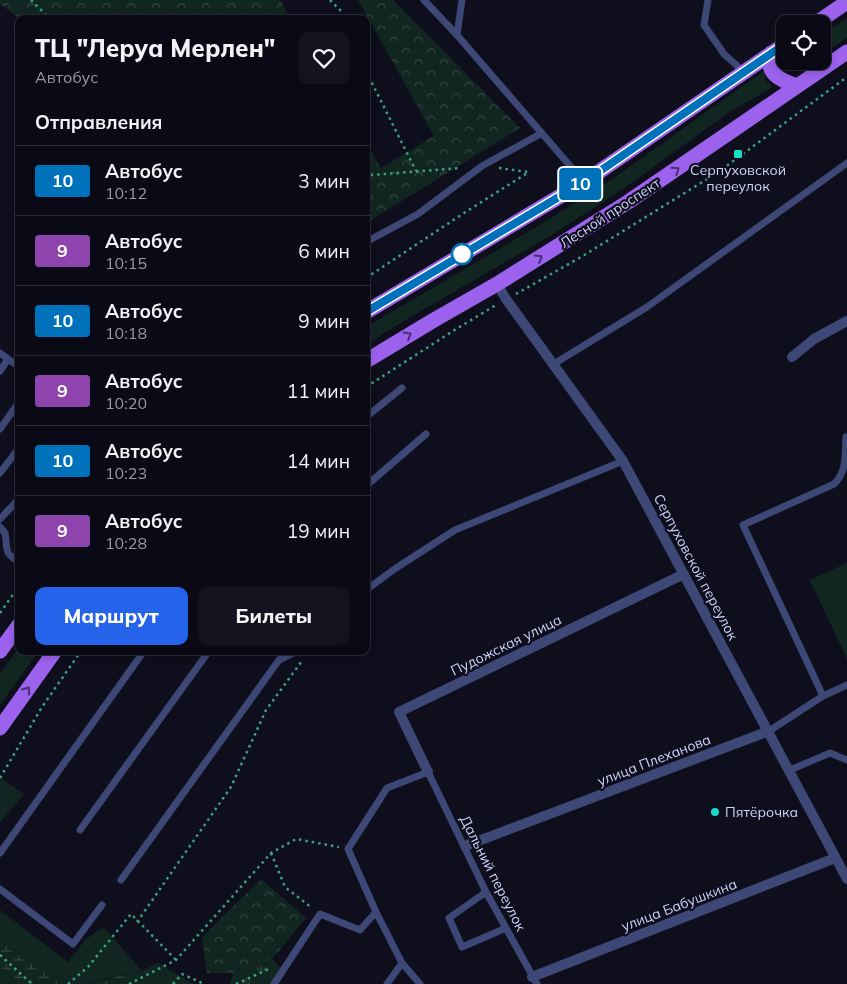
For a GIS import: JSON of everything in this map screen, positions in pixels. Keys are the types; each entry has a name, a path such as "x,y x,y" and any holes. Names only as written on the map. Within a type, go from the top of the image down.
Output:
{"main road":[{"path":"828,15 847,2"},
{"path":"370,310 584,182 776,50"},
{"name":"Лесной проспект","path":"370,359 498,284 628,202 847,52"},
{"path":"771,53 769,61 772,73 782,80 797,86"},
{"path":"0,651 15,630"},
{"path":"0,728 52,655"}],"street":[{"name":"Серпуховской переулок","path":"498,284 506,299 552,365 623,461 847,879"},
{"path":"792,357 814,338 847,321"},
{"name":"Пудожская улица","path":"428,772 395,714 684,574"},
{"name":"улица Плеханова","path":"465,846 769,731"},
{"name":"улица Бабушкина","path":"535,981 835,858"}],"lane":[{"path":"424,0 584,182"},
{"path":"457,36 462,0"},
{"path":"708,0 704,25 724,54 744,72"},
{"path":"370,240 418,214 482,166 542,133"},
{"path":"552,365 647,307 847,163"},
{"path":"0,353 15,364"},
{"path":"0,371 8,359"},
{"path":"370,414 402,388"},
{"path":"0,429 15,408"},
{"path":"370,483 426,434"},
{"path":"823,696 743,525 834,484 841,478 845,470 847,437"},
{"path":"0,473 15,453"},
{"path":"370,587 455,530 623,461"},
{"path":"0,519 15,503"},
{"path":"0,526 5,533 4,544 8,556 15,560"},
{"path":"0,854 141,655"},
{"path":"80,830 206,655"},
{"path":"121,880 279,660 289,655"},
{"name":"улица Плеханова","path":"769,731 823,696 847,685"},
{"path":"790,770 830,753 847,760"},
{"path":"420,984 402,963 376,912 348,849 388,788 428,772"},
{"name":"Дальний переулок","path":"428,772 486,892 535,981"},
{"path":"0,889 73,944 102,905"},
{"path":"486,892 449,918 462,947 506,928"},
{"path":"274,984 320,914 360,930 376,912"},
{"path":"387,984 402,963"}],"path":[{"path":"31,0 46,15"},
{"path":"330,0 343,15"},
{"path":"370,384 453,331 581,257 716,173 847,78"},
{"path":"370,80 416,171"},
{"path":"370,173 372,175 482,166 529,172 370,274"},
{"path":"0,613 15,592"},
{"path":"0,778 42,707 78,655"},
{"path":"137,922 231,788 266,710 303,659"},
{"path":"129,984 176,960 272,853 296,839 348,849"},
{"path":"272,853 285,886 320,914"},
{"path":"68,984 88,966 131,914 176,960"},
{"path":"0,956 32,984"},
{"path":"236,984 273,968"},
{"path":"173,984 182,974 204,984"}],"green space":[{"path":"0,0 280,0 289,15 15,15 0,4"},
{"path":"358,0 393,0 520,128 370,221 370,150 381,168 434,136 370,21 370,15 366,15"},
{"path":"847,18 847,38 831,49 831,29"},
{"path":"765,70 765,80 773,87 731,111 623,189 550,236 370,342 370,325 543,223 614,178"},
{"path":"847,563 847,659 810,580"},
{"path":"15,653 15,655 36,655 0,705 0,674"},
{"path":"0,778 24,794 0,823"},
{"path":"261,879 306,918 272,959 233,973 207,973 202,937"},
{"path":"0,910 68,962 86,939 104,927 142,971 158,963 194,984 124,984 140,971 74,984 0,942"},
{"path":"0,942 74,984 17,984 0,966"},
{"path":"272,959 286,973 278,984 230,984 233,973"},
{"path":"0,966 17,984 0,984"},
{"path":"142,971 124,984 81,984 88,983"}],"bus line":[{"name":"10","path":"370,310 584,182 776,50"}],"place":[{"name":"Серпуховской переулок","path":"738,154"},
{"name":"Пятёрочка","path":"715,812"}]}
